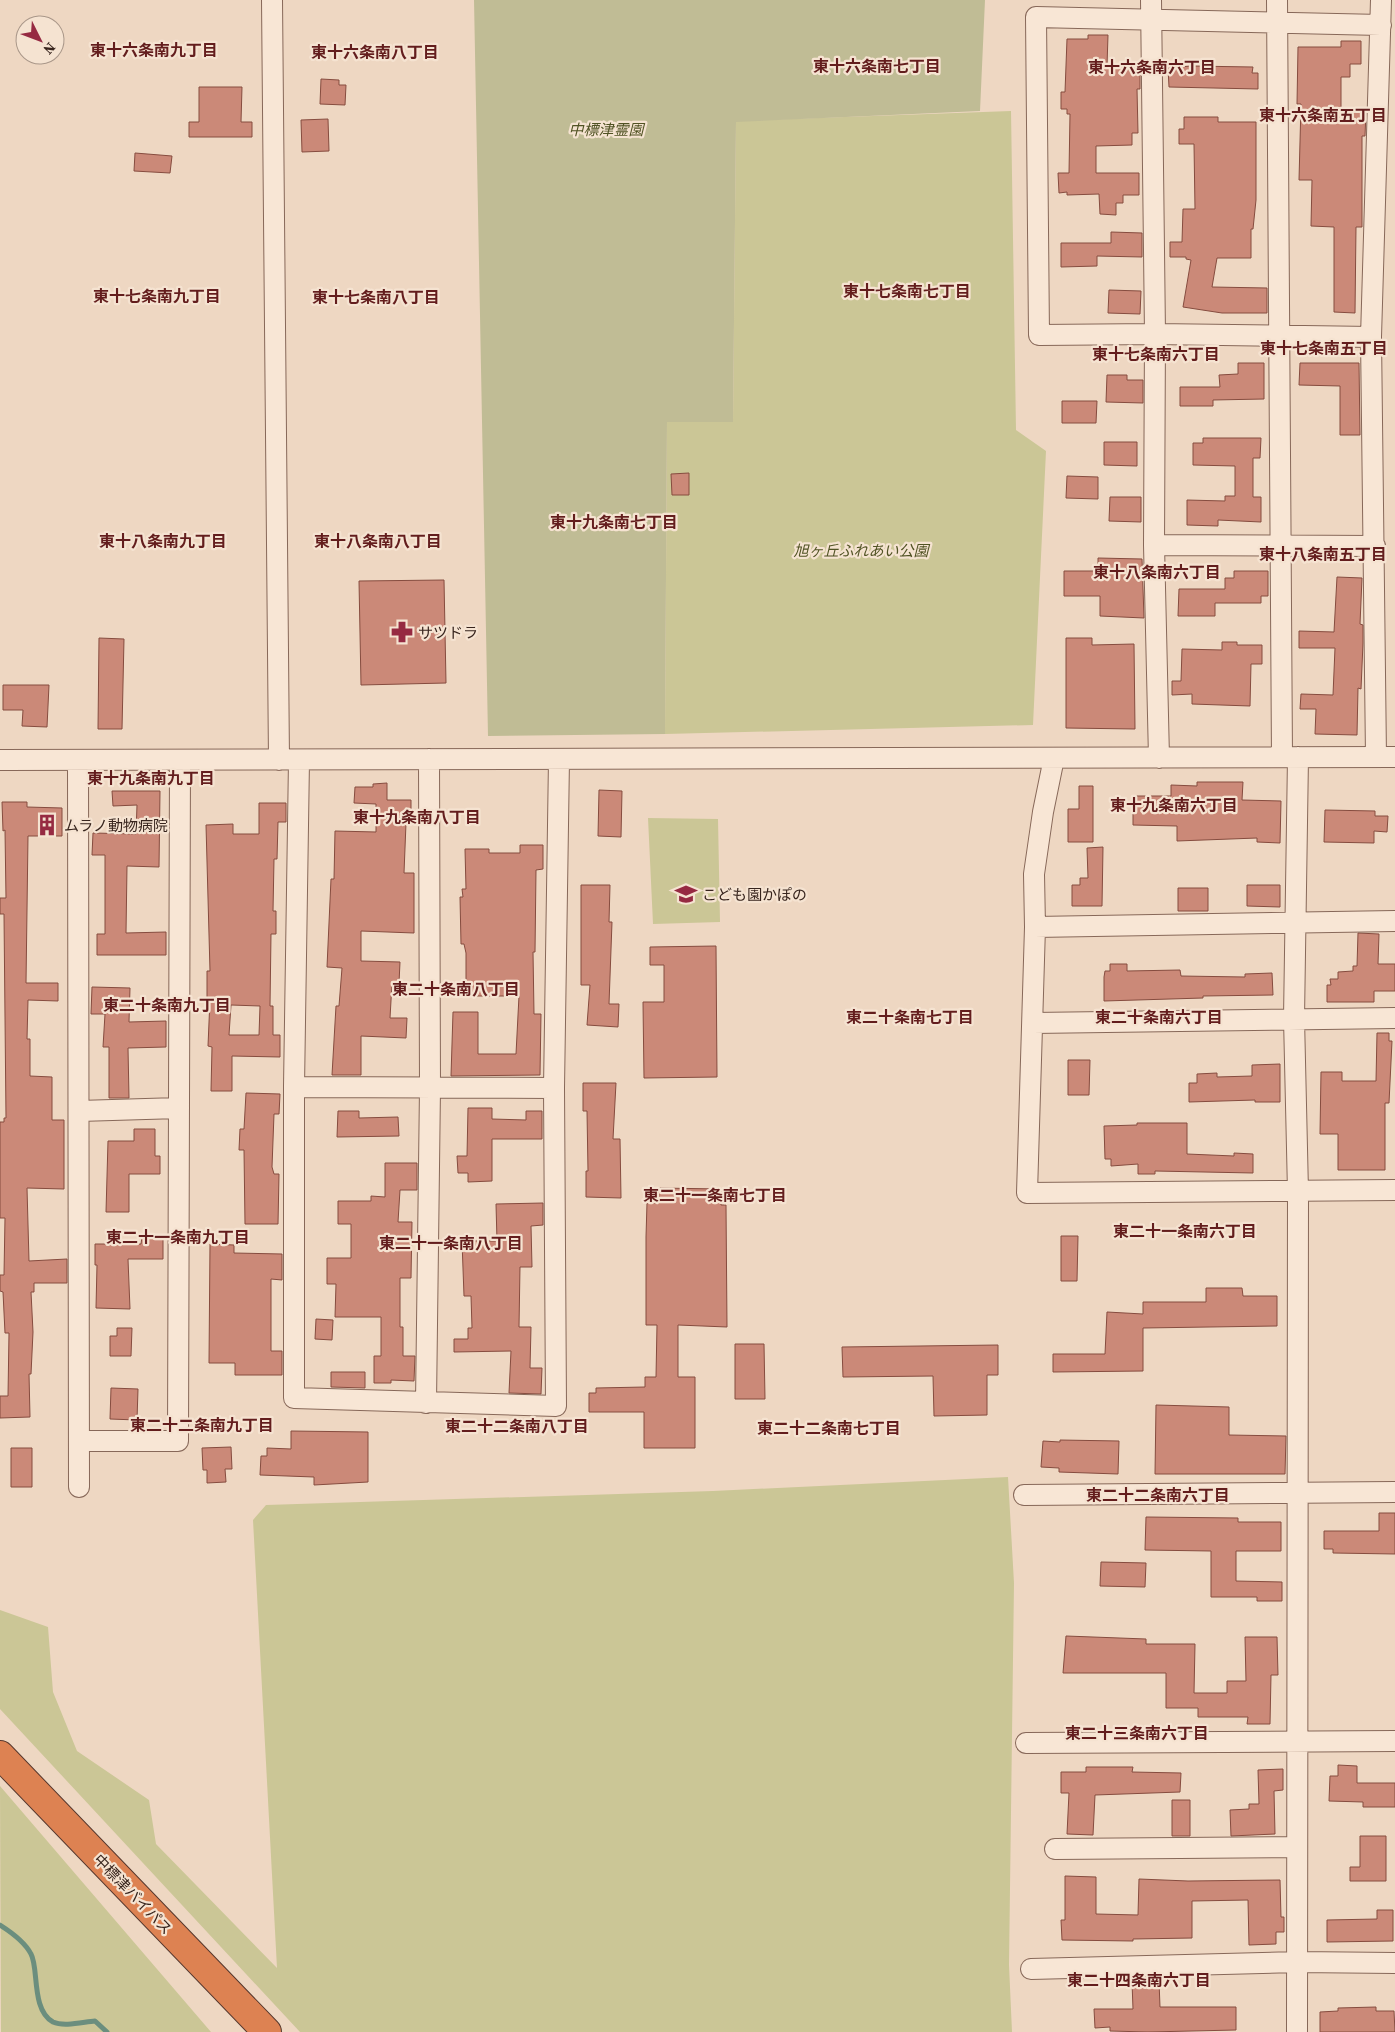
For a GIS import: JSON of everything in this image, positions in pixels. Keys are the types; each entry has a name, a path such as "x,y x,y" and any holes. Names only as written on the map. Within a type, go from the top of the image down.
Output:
{"highway":[{"name":"中標津バイパス","path":"0,1755 267,2032"}],"street":[{"path":"272,0 279,760"},
{"path":"1151,0 1155,334 1154,545 1159,758"},
{"path":"1277,0 1281,546 1295,922 1294,1018 1298,1192 1297,2032"},
{"path":"0,760 1385,757 1375,546 1371,337 1381,0"},
{"path":"1371,337 1278,334 1039,335 1036,17 1381,25"},
{"path":"1154,545 1375,546"},
{"path":"1054,758 1043,812 1034,874 1033,1023 1027,1193 1395,1190"},
{"path":"426,1403 430,1088 429,759"},
{"path":"299,760 294,1087 294,1398 556,1406 554,1088 559,759"},
{"path":"78,760 79,1487"},
{"path":"80,1441 178,1441 180,760"},
{"path":"1035,927 1395,921"},
{"path":"1033,1023 1395,1018"},
{"path":"294,1087 554,1088"},
{"path":"79,1111 179,1108"},
{"path":"1024,1495 1395,1492"},
{"path":"1026,1743 1298,1740 1395,1741"},
{"path":"1055,1849 1297,1847"},
{"path":"1031,1969 1297,1962 1395,1963"}],"green space":[{"name":"中標津霊園","path":"474,0 985,0 980,111 736,122 733,422 667,422 665,734 488,736"},
{"name":"旭ヶ丘ふれあい公園","path":"1011,111 1016,430 1046,451 1033,725 665,734 667,421 733,422 736,121"},
{"path":"648,818 718,819 720,922 653,924"},
{"path":"1008,1477 1014,1583 1009,1965 1012,2032 300,2032 0,1709 0,1610 48,1627 53,1692 77,1751 149,1800 156,1844 277,1968 253,1520 266,1505 713,1491"},
{"path":"0,1786 211,2032 1,2032"}],"building":[{"path":"1088,35 1108,35 1107,66 1140,67 1140,89 1137,89 1138,133 1132,133 1132,145 1096,146 1096,173 1139,173 1139,195 1123,195 1123,203 1116,203 1116,215 1100,214 1099,194 1067,195 1067,192 1059,193 1058,173 1069,173 1070,114 1067,114 1067,109 1061,109 1061,92 1065,92 1067,39 1088,39"},
{"path":"1341,41 1361,41 1361,64 1350,64 1350,77 1341,77 1341,113 1366,112 1365,136 1362,136 1362,227 1356,227 1355,313 1334,312 1334,227 1311,226 1312,180 1299,180 1301,104 1297,104 1298,47 1341,47"},
{"path":"1191,66 1253,67 1252,73 1258,73 1258,89 1169,87 1168,68"},
{"path":"321,79 339,80 339,85 346,85 345,105 320,104"},
{"path":"199,87 242,87 241,122 252,122 252,137 189,137 189,122 199,122"},
{"path":"1184,117 1218,117 1218,122 1256,122 1256,200 1253,229 1251,229 1251,258 1217,258 1212,287 1267,288 1267,313 1222,313 1183,307 1191,260 1186,259 1186,257 1170,257 1170,242 1182,242 1183,209 1195,209 1194,144 1179,144 1179,129 1184,129"},
{"path":"328,119 329,151 302,152 301,120"},
{"path":"135,153 172,156 170,173 134,171"},
{"path":"1111,232 1142,233 1142,257 1097,256 1097,266 1061,267 1061,243 1111,243"},
{"path":"1109,290 1141,291 1140,314 1108,313"},
{"path":"1238,363 1264,363 1264,399 1213,400 1213,406 1180,406 1180,387 1220,387 1219,375 1238,374"},
{"path":"1300,363 1359,363 1360,435 1340,435 1340,386 1299,385"},
{"path":"1107,375 1127,375 1127,380 1143,380 1143,403 1106,402"},
{"path":"1062,401 1097,401 1096,423 1062,423"},
{"path":"1203,438 1261,438 1260,458 1253,458 1253,497 1261,497 1261,522 1218,520 1218,526 1187,525 1187,500 1225,501 1225,496 1235,496 1235,466 1193,465 1193,443 1203,443"},
{"path":"1104,442 1137,442 1137,466 1104,465"},
{"path":"689,473 689,495 672,495 671,474"},
{"path":"1067,476 1098,477 1098,499 1066,498"},
{"path":"1110,497 1141,497 1141,522 1109,521"},
{"path":"1098,558 1142,559 1144,618 1100,616 1100,596 1064,596 1064,571 1098,571"},
{"path":"1234,571 1268,571 1268,596 1261,596 1261,603 1215,603 1215,616 1178,616 1179,589 1225,589 1225,578 1234,578"},
{"path":"1337,577 1362,578 1360,624 1363,625 1363,643 1361,689 1358,688 1357,735 1315,734 1316,709 1300,709 1301,694 1333,695 1335,648 1299,648 1299,631 1334,632"},
{"name":"サツドラ","path":"444,580 446,683 361,685 359,581"},
{"path":"99,638 124,639 122,729 98,729"},
{"path":"1066,638 1092,638 1092,645 1134,644 1135,729 1066,728"},
{"path":"1222,642 1237,642 1237,645 1262,645 1262,664 1251,664 1250,706 1192,704 1192,694 1172,695 1172,681 1181,681 1182,649 1222,650"},
{"path":"3,685 49,685 47,727 22,726 23,710 3,710"},
{"path":"1197,782 1243,782 1242,800 1281,801 1280,843 1257,842 1257,838 1177,841 1177,826 1133,825 1133,796 1171,796 1171,785 1197,786"},
{"path":"387,783 387,800 411,800 411,823 406,823 404,873 414,873 414,933 361,931 361,961 400,962 399,983 392,983 390,1018 407,1018 406,1038 361,1036 361,1075 332,1075 336,1006 339,1006 342,968 327,967 331,879 334,879 335,831 376,832 376,804 354,803 355,787 373,787 373,784"},
{"path":"1079,786 1093,786 1093,842 1068,842 1068,809 1079,809"},
{"path":"599,790 622,791 621,837 598,836"},
{"path":"112,791 160,791 159,867 127,866 126,933 166,932 166,955 97,955 97,934 105,934 105,855 92,855 93,833 136,834 137,805 113,806"},
{"path":"2,802 27,802 27,807 62,808 62,836 28,836 26,983 58,983 58,1001 28,1000 27,1039 30,1039 30,1076 52,1077 52,1120 64,1120 64,1189 27,1188 29,1261 67,1259 67,1283 34,1283 34,1292 31,1292 33,1332 31,1374 29,1374 30,1417 0,1418 0,1396 8,1396 9,1333 5,1333 3,1292 0,1291 0,1275 4,1275 5,1218 0,1218 0,1122 4,1122 4,1118 6,1118 4,914 0,914 0,898 6,898 5,830 3,831"},
{"path":"259,803 286,803 286,822 278,822 277,859 274,859 273,911 276,911 276,934 271,934 270,1006 273,1006 273,1035 280,1035 280,1057 232,1056 232,1091 211,1091 212,1047 208,1046 210,999 207,999 207,971 210,971 206,825 233,824 233,834 259,834","holes":["231,1005 260,1006 259,1035 229,1035"]},
{"path":"1325,810 1375,811 1375,816 1388,816 1387,832 1374,831 1374,843 1324,842"},
{"path":"520,845 543,845 543,869 536,870 535,952 533,952 534,1014 541,1014 540,1075 451,1076 453,1012 478,1012 478,1054 516,1054 519,996 466,996 466,953 464,944 461,944 460,897 463,897 462,889 466,889 465,849 489,849 489,853 520,853"},
{"path":"1103,847 1102,906 1072,906 1072,885 1080,885 1080,878 1088,878 1087,848"},
{"path":"581,885 610,885 609,922 612,922 609,1004 619,1004 618,1027 587,1025 590,985 581,985"},
{"path":"1247,885 1280,885 1280,907 1247,906"},
{"path":"1178,888 1208,888 1208,911 1178,911"},
{"path":"1358,933 1379,934 1378,964 1395,964 1395,991 1374,991 1374,1002 1327,1002 1327,985 1331,985 1330,979 1338,979 1338,972 1353,971 1353,966 1357,966"},
{"path":"716,946 717,1077 644,1078 643,1002 664,1002 664,965 650,965 650,947"},
{"path":"1110,964 1127,964 1127,971 1180,970 1181,976 1245,977 1245,974 1272,973 1273,995 1104,1001 1104,977 1105,971 1110,971"},
{"path":"92,987 130,988 129,1022 166,1021 166,1047 128,1048 129,1098 109,1098 109,1047 103,1047 105,1014 91,1014"},
{"path":"1377,1033 1389,1033 1389,1041 1392,1041 1389,1103 1385,1103 1385,1170 1338,1170 1338,1134 1320,1134 1321,1072 1342,1072 1342,1081 1376,1081"},
{"path":"1068,1060 1090,1060 1089,1095 1068,1095"},
{"path":"1280,1064 1280,1102 1255,1102 1255,1100 1189,1102 1189,1083 1197,1083 1197,1074 1217,1073 1217,1077 1252,1076 1252,1065"},
{"path":"583,1083 616,1083 613,1139 620,1139 621,1198 586,1197 586,1171 588,1171 587,1111 583,1111"},
{"path":"246,1093 280,1094 279,1114 274,1114 272,1167 274,1174 279,1174 278,1224 245,1224 244,1150 239,1150 240,1129 244,1129"},
{"path":"468,1108 492,1108 492,1119 526,1120 526,1111 542,1111 542,1139 492,1139 492,1181 468,1182 468,1173 458,1173 457,1156 467,1156"},
{"path":"338,1111 359,1111 359,1118 398,1117 399,1136 337,1137"},
{"path":"1137,1123 1187,1123 1187,1154 1234,1156 1234,1153 1253,1154 1253,1173 1155,1171 1155,1174 1138,1174 1138,1164 1111,1166 1111,1159 1105,1159 1104,1126 1137,1125"},
{"path":"134,1129 155,1129 155,1156 160,1156 160,1174 129,1174 129,1212 106,1212 108,1141 134,1141"},
{"path":"385,1163 417,1163 417,1190 400,1190 398,1222 412,1222 411,1278 400,1278 400,1327 403,1327 403,1356 415,1356 414,1381 391,1380 391,1383 374,1383 374,1356 381,1356 381,1317 335,1317 336,1284 327,1284 327,1258 351,1258 351,1224 338,1224 338,1201 371,1201 371,1196 385,1197"},
{"path":"659,1188 721,1189 721,1205 726,1205 727,1327 678,1325 678,1377 695,1377 695,1448 644,1448 644,1412 589,1412 589,1393 596,1393 596,1388 645,1387 645,1377 656,1377 657,1325 646,1325 646,1237 647,1203 659,1203"},
{"path":"543,1203 543,1225 531,1226 532,1267 520,1267 519,1327 531,1327 530,1368 542,1368 541,1394 509,1393 511,1351 454,1352 454,1339 468,1339 468,1328 472,1328 471,1296 464,1296 462,1241 497,1241 496,1204"},
{"path":"1061,1236 1078,1236 1077,1281 1061,1281"},
{"path":"142,1237 163,1237 163,1259 128,1259 130,1309 96,1308 97,1265 95,1265 95,1244 141,1244"},
{"path":"210,1244 234,1245 234,1253 282,1254 282,1280 271,1279 271,1351 282,1351 282,1375 235,1375 235,1363 209,1363"},
{"path":"1206,1288 1242,1288 1243,1296 1277,1296 1277,1326 1143,1328 1143,1371 1053,1372 1053,1354 1105,1354 1107,1312 1143,1314 1143,1302 1206,1302"},
{"path":"316,1319 333,1320 332,1340 315,1339"},
{"path":"117,1328 132,1328 131,1356 110,1356 110,1336 117,1336"},
{"path":"735,1344 764,1344 765,1399 735,1399"},
{"path":"998,1345 998,1375 987,1375 987,1415 934,1416 933,1376 843,1377 842,1347"},
{"path":"331,1372 365,1372 365,1388 331,1387"},
{"path":"111,1388 138,1389 137,1420 110,1419"},
{"path":"1156,1405 1229,1407 1229,1435 1286,1436 1285,1474 1155,1474"},
{"path":"291,1431 368,1432 368,1482 314,1485 314,1477 260,1475 261,1456 267,1456 267,1448 291,1449"},
{"path":"1060,1440 1119,1441 1118,1474 1059,1472 1059,1468 1041,1467 1043,1441 1060,1442"},
{"path":"231,1447 232,1469 225,1469 226,1482 207,1483 207,1470 203,1470 202,1448"},
{"path":"11,1448 32,1448 32,1487 11,1487"},
{"path":"1379,1513 1395,1513 1395,1554 1333,1553 1333,1549 1324,1549 1324,1531 1379,1531"},
{"path":"1146,1517 1238,1518 1238,1522 1281,1522 1281,1551 1236,1551 1236,1581 1282,1582 1282,1601 1257,1601 1257,1597 1211,1597 1211,1551 1145,1550"},
{"path":"1101,1562 1146,1563 1145,1587 1100,1586"},
{"path":"1066,1636 1146,1639 1146,1644 1195,1644 1194,1693 1227,1693 1227,1681 1246,1681 1245,1637 1277,1637 1278,1675 1271,1675 1270,1724 1247,1724 1248,1717 1198,1717 1198,1708 1166,1708 1166,1673 1063,1673"},
{"path":"1338,1765 1357,1766 1357,1783 1395,1783 1395,1807 1363,1807 1363,1802 1329,1801 1330,1776 1338,1776"},
{"path":"1086,1767 1133,1767 1132,1772 1181,1773 1180,1792 1095,1795 1093,1835 1067,1834 1069,1793 1061,1793 1061,1772 1086,1772"},
{"path":"1283,1769 1283,1790 1274,1791 1275,1834 1231,1836 1230,1810 1249,1809 1249,1804 1259,1804 1258,1770"},
{"path":"1172,1800 1190,1800 1190,1836 1172,1836"},
{"path":"1360,1836 1386,1836 1386,1881 1350,1881 1350,1867 1360,1867"},
{"path":"1065,1876 1096,1877 1096,1914 1138,1915 1139,1879 1188,1881 1280,1880 1281,1917 1284,1917 1284,1932 1276,1932 1276,1944 1249,1945 1248,1900 1192,1901 1192,1938 1133,1939 1133,1941 1062,1940 1061,1920 1065,1920"},
{"path":"1377,1910 1393,1910 1393,1941 1327,1942 1327,1920 1377,1919"},
{"path":"1159,1981 1160,2007 1236,2007 1236,2030 1148,2032 1110,2031 1110,2027 1095,2028 1094,2009 1133,2009 1132,1982"},
{"path":"1376,2007 1376,2011 1394,2011 1395,2032 1320,2032 1320,2012 1338,2011 1338,2008"}],"waterway":[{"path":"0,1925 21,1941 31,1954 38,1999 46,2016 53,2022 63,2024 95,2021 107,2032"}],"place":[{"name":"サツドラ","path":"402,632"},
{"name":"ムラノ動物病院","path":"47,825"},
{"name":"こども園かぽの","path":"686,894"}],"district":[{"name":"東十六条南九丁目","path":"154,50"},
{"name":"東十六条南八丁目","path":"375,52"},
{"name":"東十六条南七丁目","path":"877,66"},
{"name":"東十六条南六丁目","path":"1152,67"},
{"name":"東十六条南五丁目","path":"1323,115"},
{"name":"東十七条南七丁目","path":"907,291"},
{"name":"東十七条南九丁目","path":"157,296"},
{"name":"東十七条南八丁目","path":"376,297"},
{"name":"東十七条南五丁目","path":"1324,348"},
{"name":"東十七条南六丁目","path":"1156,354"},
{"name":"東十九条南七丁目","path":"614,522"},
{"name":"東十八条南九丁目","path":"163,541"},
{"name":"東十八条南八丁目","path":"378,541"},
{"name":"東十八条南五丁目","path":"1323,554"},
{"name":"東十八条南六丁目","path":"1157,572"},
{"name":"東十九条南九丁目","path":"151,778"},
{"name":"東十九条南六丁目","path":"1174,805"},
{"name":"東十九条南八丁目","path":"417,817"},
{"name":"東二十条南八丁目","path":"456,989"},
{"name":"東二十条南九丁目","path":"167,1005"},
{"name":"東二十条南七丁目","path":"910,1017"},
{"name":"東二十条南六丁目","path":"1159,1017"},
{"name":"東二十一条南七丁目","path":"715,1195"},
{"name":"東二十一条南六丁目","path":"1185,1231"},
{"name":"東二十一条南九丁目","path":"178,1237"},
{"name":"東二十一条南八丁目","path":"451,1243"},
{"name":"東二十二条南九丁目","path":"202,1425"},
{"name":"東二十二条南八丁目","path":"517,1426"},
{"name":"東二十二条南七丁目","path":"829,1428"},
{"name":"東二十二条南六丁目","path":"1158,1495"},
{"name":"東二十三条南六丁目","path":"1137,1733"},
{"name":"東二十四条南六丁目","path":"1139,1980"}]}
